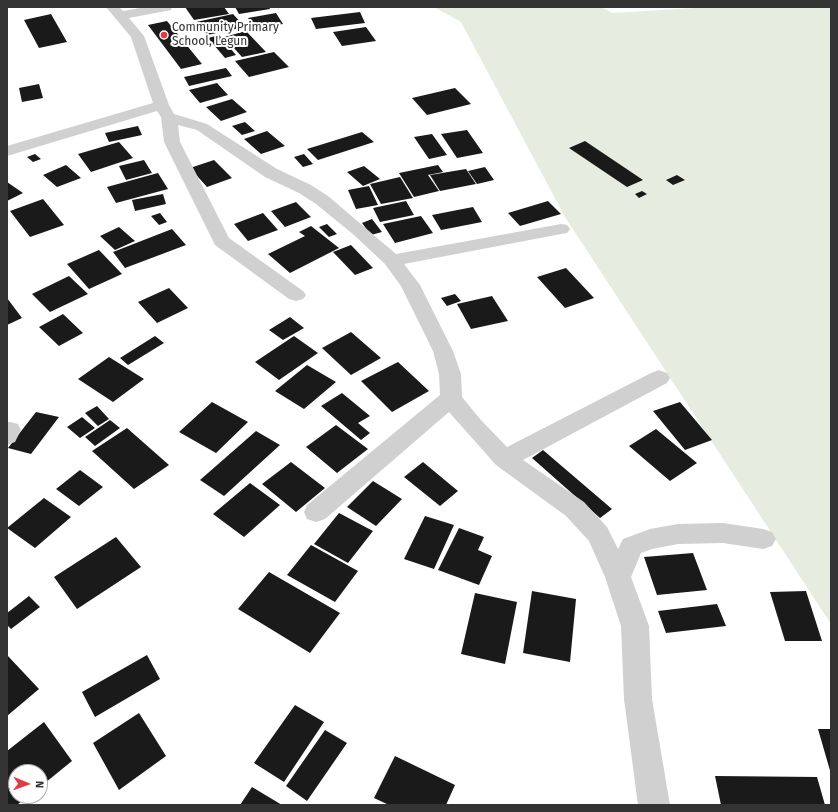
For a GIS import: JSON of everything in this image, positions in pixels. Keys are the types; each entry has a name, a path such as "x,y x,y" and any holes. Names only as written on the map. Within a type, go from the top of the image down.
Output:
{"street":[{"path":"115,11 166,7"},
{"path":"115,11 137,36 165,111 172,142 221,241 296,295"},
{"path":"7,151 165,111 202,127 271,173 305,189 322,200 392,260 410,285 443,351 450,374 451,398 472,425 504,459 575,509 598,534 618,577 635,626 638,699 654,805"},
{"path":"392,260 561,230"},
{"path":"504,459 659,378"},
{"path":"316,512 451,398"},
{"path":"618,577 632,546 650,539 678,534 723,533 763,539"}],"shaded area":[{"path":"434,7 601,7 612,13 714,7 831,7 831,624 565,217 461,22"}],"building":[{"path":"185,7 224,7 229,14 194,20"},
{"path":"235,7 269,7 270,9 239,14"},
{"path":"360,12 365,23 316,29 311,18"},
{"path":"276,13 283,24 255,29 248,18"},
{"path":"51,14 67,42 39,48 24,20"},
{"path":"233,14 245,27 207,35 196,22"},
{"path":"167,21 202,64 181,69 148,25"},
{"path":"366,27 376,41 342,46 333,32"},
{"path":"246,31 266,52 242,57 224,37"},
{"path":"219,35 236,55 225,58 208,38"},
{"path":"274,52 289,67 249,77 235,61"},
{"path":"226,68 232,76 189,86 184,77"},
{"path":"217,83 228,95 200,103 189,90"},
{"path":"39,84 43,98 22,102 19,88"},
{"path":"455,88 471,104 427,115 412,98"},
{"path":"232,99 247,112 221,121 206,107"},
{"path":"245,122 255,131 242,135 232,126"},
{"path":"138,126 142,135 109,142 105,133"},
{"path":"467,130 483,153 457,158 441,134"},
{"path":"267,131 285,146 261,154 244,139"},
{"path":"362,132 374,142 318,160 307,149"},
{"path":"432,134 447,155 429,159 414,137"},
{"path":"585,141 643,180 627,187 569,148"},
{"path":"119,142 133,158 91,172 78,154"},
{"path":"35,154 41,159 33,162 27,157"},
{"path":"304,154 313,164 303,167 294,157"},
{"path":"144,160 152,173 126,180 119,166"},
{"path":"214,160 232,178 207,187 190,168"},
{"path":"66,165 81,178 57,187 43,175"},
{"path":"438,165 443,172 428,175 439,191 414,197 399,173"},
{"path":"364,166 380,179 363,186 347,172"},
{"path":"485,167 494,180 477,184 468,171"},
{"path":"466,169 476,184 440,191 430,175"},
{"path":"158,173 168,189 116,203 107,187"},
{"path":"677,175 685,180 673,185 666,180"},
{"path":"400,177 413,198 381,204 370,184"},
{"path":"7,182 23,193 7,201"},
{"path":"369,186 378,205 356,209 348,190"},
{"path":"642,191 647,194 639,198 635,194"},
{"path":"163,194 166,204 135,211 132,200"},
{"path":"43,199 64,225 30,237 10,211"},
{"path":"406,201 414,215 380,222 373,208"},
{"path":"548,201 561,214 520,226 508,213"},
{"path":"296,202 311,217 285,227 271,211"},
{"path":"473,207 482,222 441,230 432,215"},
{"path":"160,213 167,222 159,225 151,216"},
{"path":"263,213 278,230 248,241 234,224"},
{"path":"421,216 433,233 395,243 383,224"},
{"path":"372,219 382,232 371,235 362,223"},
{"path":"327,224 337,234 329,237 319,227"},
{"path":"311,226 339,248 290,273 268,254 305,236 299,232"},
{"path":"119,227 135,241 115,250 100,236"},
{"path":"172,229 186,245 125,268 113,252"},
{"path":"351,245 373,268 355,275 333,252"},
{"path":"99,250 122,274 89,289 67,264"},
{"path":"566,268 594,298 565,308 537,277"},
{"path":"69,276 88,294 50,312 32,294"},
{"path":"169,288 188,308 157,323 138,302"},
{"path":"455,294 461,301 447,306 441,298"},
{"path":"492,296 508,321 471,329 457,304"},
{"path":"7,298 22,318 7,325"},
{"path":"63,314 83,333 59,346 39,327"},
{"path":"290,317 304,328 283,340 269,330"},
{"path":"351,332 381,358 351,375 322,348"},
{"path":"155,336 164,343 128,365 120,358"},
{"path":"294,336 318,353 279,380 255,362"},
{"path":"109,357 144,379 113,402 78,379"},
{"path":"398,362 429,391 392,412 361,381"},
{"path":"307,365 336,382 304,409 275,391"},
{"path":"342,393 370,416 358,423 370,433 361,440 321,406"},
{"path":"212,402 248,422 216,453 179,432"},
{"path":"680,402 712,440 685,450 653,411"},
{"path":"97,406 109,419 98,426 85,413"},
{"path":"36,412 59,417 31,454 8,448"},
{"path":"82,417 95,428 80,438 67,427"},
{"path":"110,420 120,428 95,446 85,437"},
{"path":"336,425 368,449 337,473 306,447"},
{"path":"127,428 169,465 134,489 92,451"},
{"path":"656,429 697,463 670,481 629,446"},
{"path":"256,431 280,445 224,496 200,480"},
{"path":"543,450 612,509 600,518 532,458"},
{"path":"291,462 325,488 296,512 262,484"},
{"path":"423,462 458,491 440,506 404,477"},
{"path":"80,470 103,487 79,506 56,489"},
{"path":"373,481 402,499 376,526 347,507"},
{"path":"250,483 280,505 244,537 213,514"},
{"path":"44,498 71,517 35,548 7,528"},
{"path":"339,513 373,531 348,563 314,544"},
{"path":"425,516 454,525 434,569 404,559"},
{"path":"459,528 484,537 478,550 492,556 479,585 438,570"},
{"path":"116,537 141,567 77,609 54,577"},
{"path":"311,545 358,571 335,602 287,575"},
{"path":"693,553 707,590 657,595 644,557"},
{"path":"269,572 340,613 310,653 238,609"},
{"path":"532,591 576,599 570,662 523,653"},
{"path":"806,591 822,641 785,641 770,592"},
{"path":"475,593 517,602 505,664 461,654"},
{"path":"29,596 40,607 11,629 7,625 7,613"},
{"path":"717,604 726,626 666,633 658,611"},
{"path":"7,655 39,689 7,716"},
{"path":"147,655 160,679 95,717 82,692"},
{"path":"295,705 324,722 284,782 254,763"},
{"path":"139,713 166,756 119,790 93,743"},
{"path":"44,722 72,761 48,780 48,764 8,764 8,804 18,804 7,805 7,751"},
{"path":"818,729 831,729 831,774"},
{"path":"325,730 347,743 307,801 286,786"},
{"path":"395,756 455,785 446,805 389,805 374,798"},
{"path":"715,776 817,777 825,805 721,805"},
{"path":"252,787 282,805 240,805"}],"place":[{"name":"Community Primary School, Legun","path":"164,35"}]}
